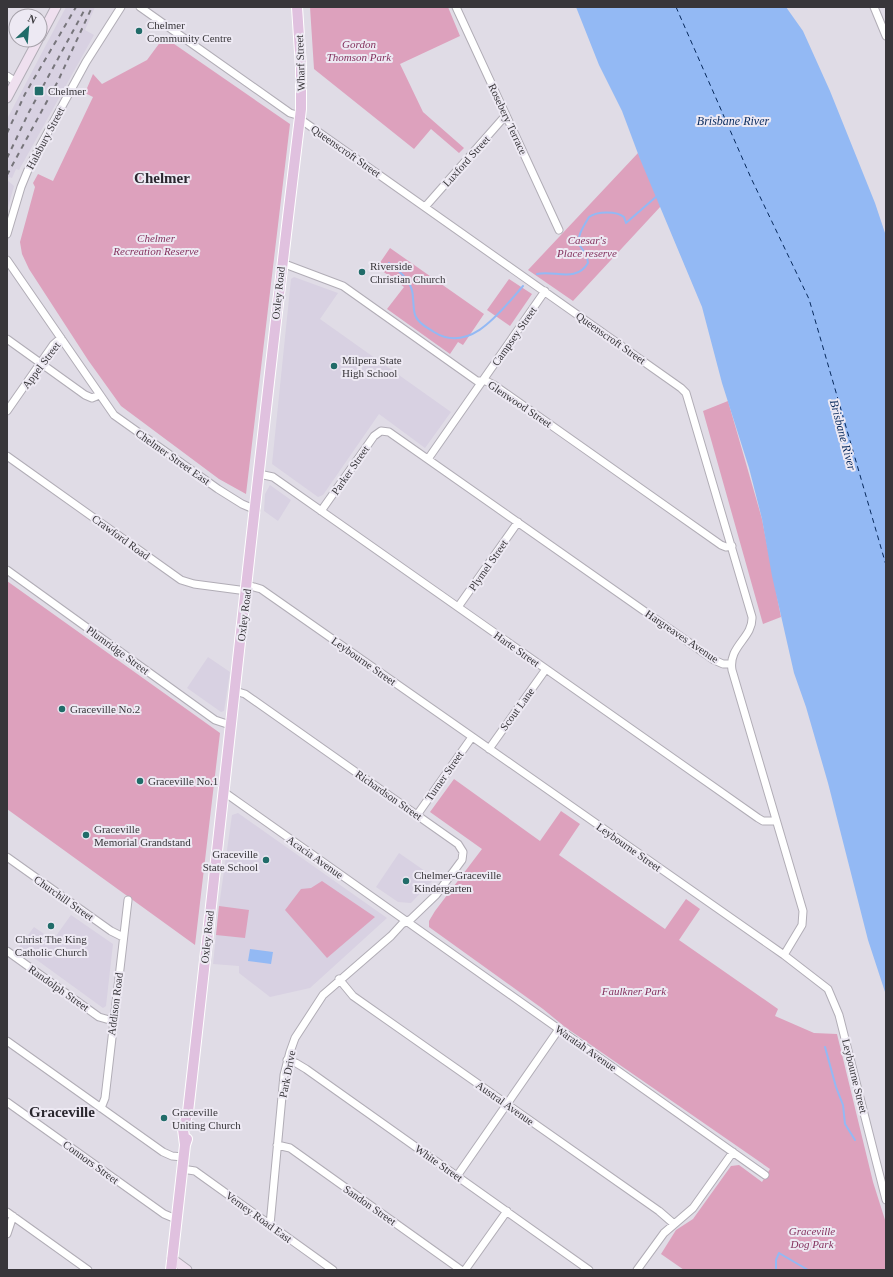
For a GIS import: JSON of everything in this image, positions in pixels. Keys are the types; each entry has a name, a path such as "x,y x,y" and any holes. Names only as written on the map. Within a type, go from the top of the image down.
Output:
{"main road":[{"path":"48,22 56,7"},
{"name":"Wharf Street","path":"297,7 302,67 300,117"},
{"path":"7,98 34,48"},
{"name":"Oxley Road","path":"171,1270 183,1157 189,1135 190,1121 188,1112 224,792 230,725 256,510 282,263 300,117"},
{"path":"172,1259 187,1270"}],"street":[{"name":"Halsbury Street","path":"7,234 21,187 30,165 86,62 121,7"},
{"name":"Queenscroft Street","path":"140,7 290,113 300,117 685,391 732,546 752,620 750,628 733,653 731,664"},
{"name":"Rosebery Terrace","path":"456,7 559,230"},
{"path":"874,7 886,36"},
{"path":"7,76 16,82"},
{"name":"Luxford Street","path":"425,207 506,115"},
{"name":"Chelmer Street East","path":"7,260 110,411 218,489 242,504 256,510"},
{"name":"Glenwood Street","path":"282,263 343,286 477,381 494,385 721,545 726,547 732,546"},
{"name":"Campsey Street","path":"428,459 545,291"},
{"name":"Appel Street","path":"7,411 54,343 60,338"},
{"path":"7,339 88,397 94,398 99,395"},
{"name":"Hargreaves Avenue","path":"381,431 392,433 714,660 723,664 731,664 804,917 800,928 784,956"},
{"name":"Parker Street","path":"321,511 372,439 381,431"},
{"name":"Crawford Road","path":"7,456 180,580 194,584 247,588"},
{"name":"Harte Street","path":"259,474 273,477 758,818 776,821"},
{"name":"Plymel Street","path":"458,607 518,522"},
{"name":"Plumridge Street","path":"7,570 215,720 230,725"},
{"name":"Leybourne Street","path":"247,588 261,589 826,987 834,999 843,1027 886,1200"},
{"name":"Scout Lane","path":"489,749 546,669"},
{"name":"Richardson Street","path":"235,691 245,694 463,849 464,854 462,860 440,891 411,919 406,921"},
{"name":"Turner Street","path":"417,815 472,737"},
{"name":"Acacia Avenue","path":"224,792 406,921"},
{"name":"Churchill Street","path":"7,857 110,931 123,937"},
{"name":"Addison Road","path":"101,1108 105,1098 128,900"},
{"name":"Park Drive","path":"270,1225 277,1145 287,1060 295,1038 323,994 406,921"},
{"name":"Waratah Avenue","path":"406,921 765,1174"},
{"name":"Randolph Street","path":"7,951 100,1017 113,1021"},
{"name":"Austral Avenue","path":"339,979 353,996 659,1211 674,1224"},
{"path":"457,1176 559,1029"},
{"path":"7,1041 166,1154 183,1157"},
{"name":"White Street","path":"287,1060 298,1064 589,1270"},
{"name":"Connors Street","path":"7,1102 164,1214 176,1219"},
{"name":"Sandon Street","path":"277,1145 290,1148 462,1270"},
{"path":"637,1270 664,1233 693,1208 733,1152"},
{"name":"Verney Road East","path":"182,1169 195,1171 333,1270"},
{"path":"465,1270 507,1211"},
{"path":"7,1234 10,1214 88,1270"}],"shaded area":[{"path":"66,7 95,7 85,30 94,35 19,170 16,169 12,178 9,177 7,180 7,119 44,48 48,48 48,41"},
{"path":"7,180 14,186 7,211"},
{"name":"Milpera State High School","path":"294,277 338,293 320,319 451,412 425,448 379,414 323,495 318,497 272,464 291,279"},
{"path":"270,485 291,500 278,521 264,511 265,494"},
{"path":"208,657 230,672 224,711 221,712 187,688"},
{"name":"Graceville State School","path":"238,813 387,918 310,988 270,997 239,973 239,966 213,964 219,906 232,815"},
{"name":"Chelmer-Graceville Kindergarten","path":"399,853 435,878 411,903 398,902 376,887"},
{"path":"71,915 113,944 106,1006 103,1008 19,947 34,927 53,940"}],"green space":[{"name":"Gordon Thomson Park","path":"310,7 448,7 460,36 400,64 423,112 464,148 459,153 431,129 414,149 314,69"},
{"name":"Chelmer Recreation Reserve","path":"164,37 290,124 246,494 219,479 121,406 88,360 29,269 22,254 20,242 35,187 33,183 38,174 53,181 93,97 85,93 93,74 102,84 147,60"},
{"name":"Caesar's Place reserve","path":"638,153 661,206 573,301 528,270"},
{"path":"390,248 484,314 463,345 458,342 450,354 387,309 404,287 377,267"},
{"path":"509,279 532,294 510,326 487,310"},
{"path":"728,401 762,519 781,617 763,624 703,411"},
{"path":"7,581 220,733 195,945 7,809"},
{"name":"Faulkner Park","path":"454,779 540,841 561,811 580,824 559,855 665,929 686,899 700,909 679,940 778,1009 775,1016 814,1033 837,1034 873,1182 886,1223 886,1270 684,1270 661,1254 676,1230 693,1219 731,1166 739,1165 762,1182 770,1169 565,1027 543,1009 429,927 429,921 435,911 482,849 430,812"},
{"path":"322,881 375,917 327,958 285,910 301,889 311,888"},
{"path":"219,906 249,910 245,938 216,935"}],"water":[{"name":"Brisbane River","path":"576,7 786,7 803,31 830,91 875,203 886,236 886,995 868,940 828,783 806,707 794,673 772,576 762,519 749,468 722,383 702,307 640,159 622,111 599,65"},
{"path":"250,949 273,952 271,964 248,961"}],"waterway":[{"path":"537,274 578,273 588,263 586,254 580,246 579,239 581,231 589,217 602,213 612,213 624,217 626,223 657,196"},
{"path":"389,263 402,274 409,283 413,293 414,313 419,322 434,332 447,338 460,338 472,334 484,327 505,307 523,286"},
{"path":"825,1047 836,1087 843,1105 845,1124 855,1140"},
{"path":"776,1270 776,1260 779,1253 808,1270"}],"ferry route":[{"path":"676,7 751,178 809,299 886,565"}],"railway":[{"path":"7,133 25,94 76,7"},
{"path":"7,175 58,81 92,7"},
{"path":"7,158 29,112 85,9"}],"place":[{"name":"Chelmer Community Centre","path":"139,31"},
{"name":"Chelmer","path":"39,91"},
{"name":"Riverside Christian Church","path":"362,272"},
{"name":"Milpera State High School","path":"334,366"},
{"name":"Graceville No.2","path":"62,709"},
{"name":"Graceville No.1","path":"140,781"},
{"name":"Graceville Memorial Grandstand","path":"86,835"},
{"name":"Graceville State School","path":"266,860"},
{"name":"Chelmer-Graceville Kindergarten","path":"406,881"},
{"name":"Christ The King Catholic Church","path":"51,926"},
{"name":"Graceville Uniting Church","path":"164,1118"}],"district":[{"name":"Chelmer","path":"162,178"},
{"name":"Graceville","path":"62,1112"}],"park label":[{"name":"Graceville Dog Park","path":"812,1237"}]}
